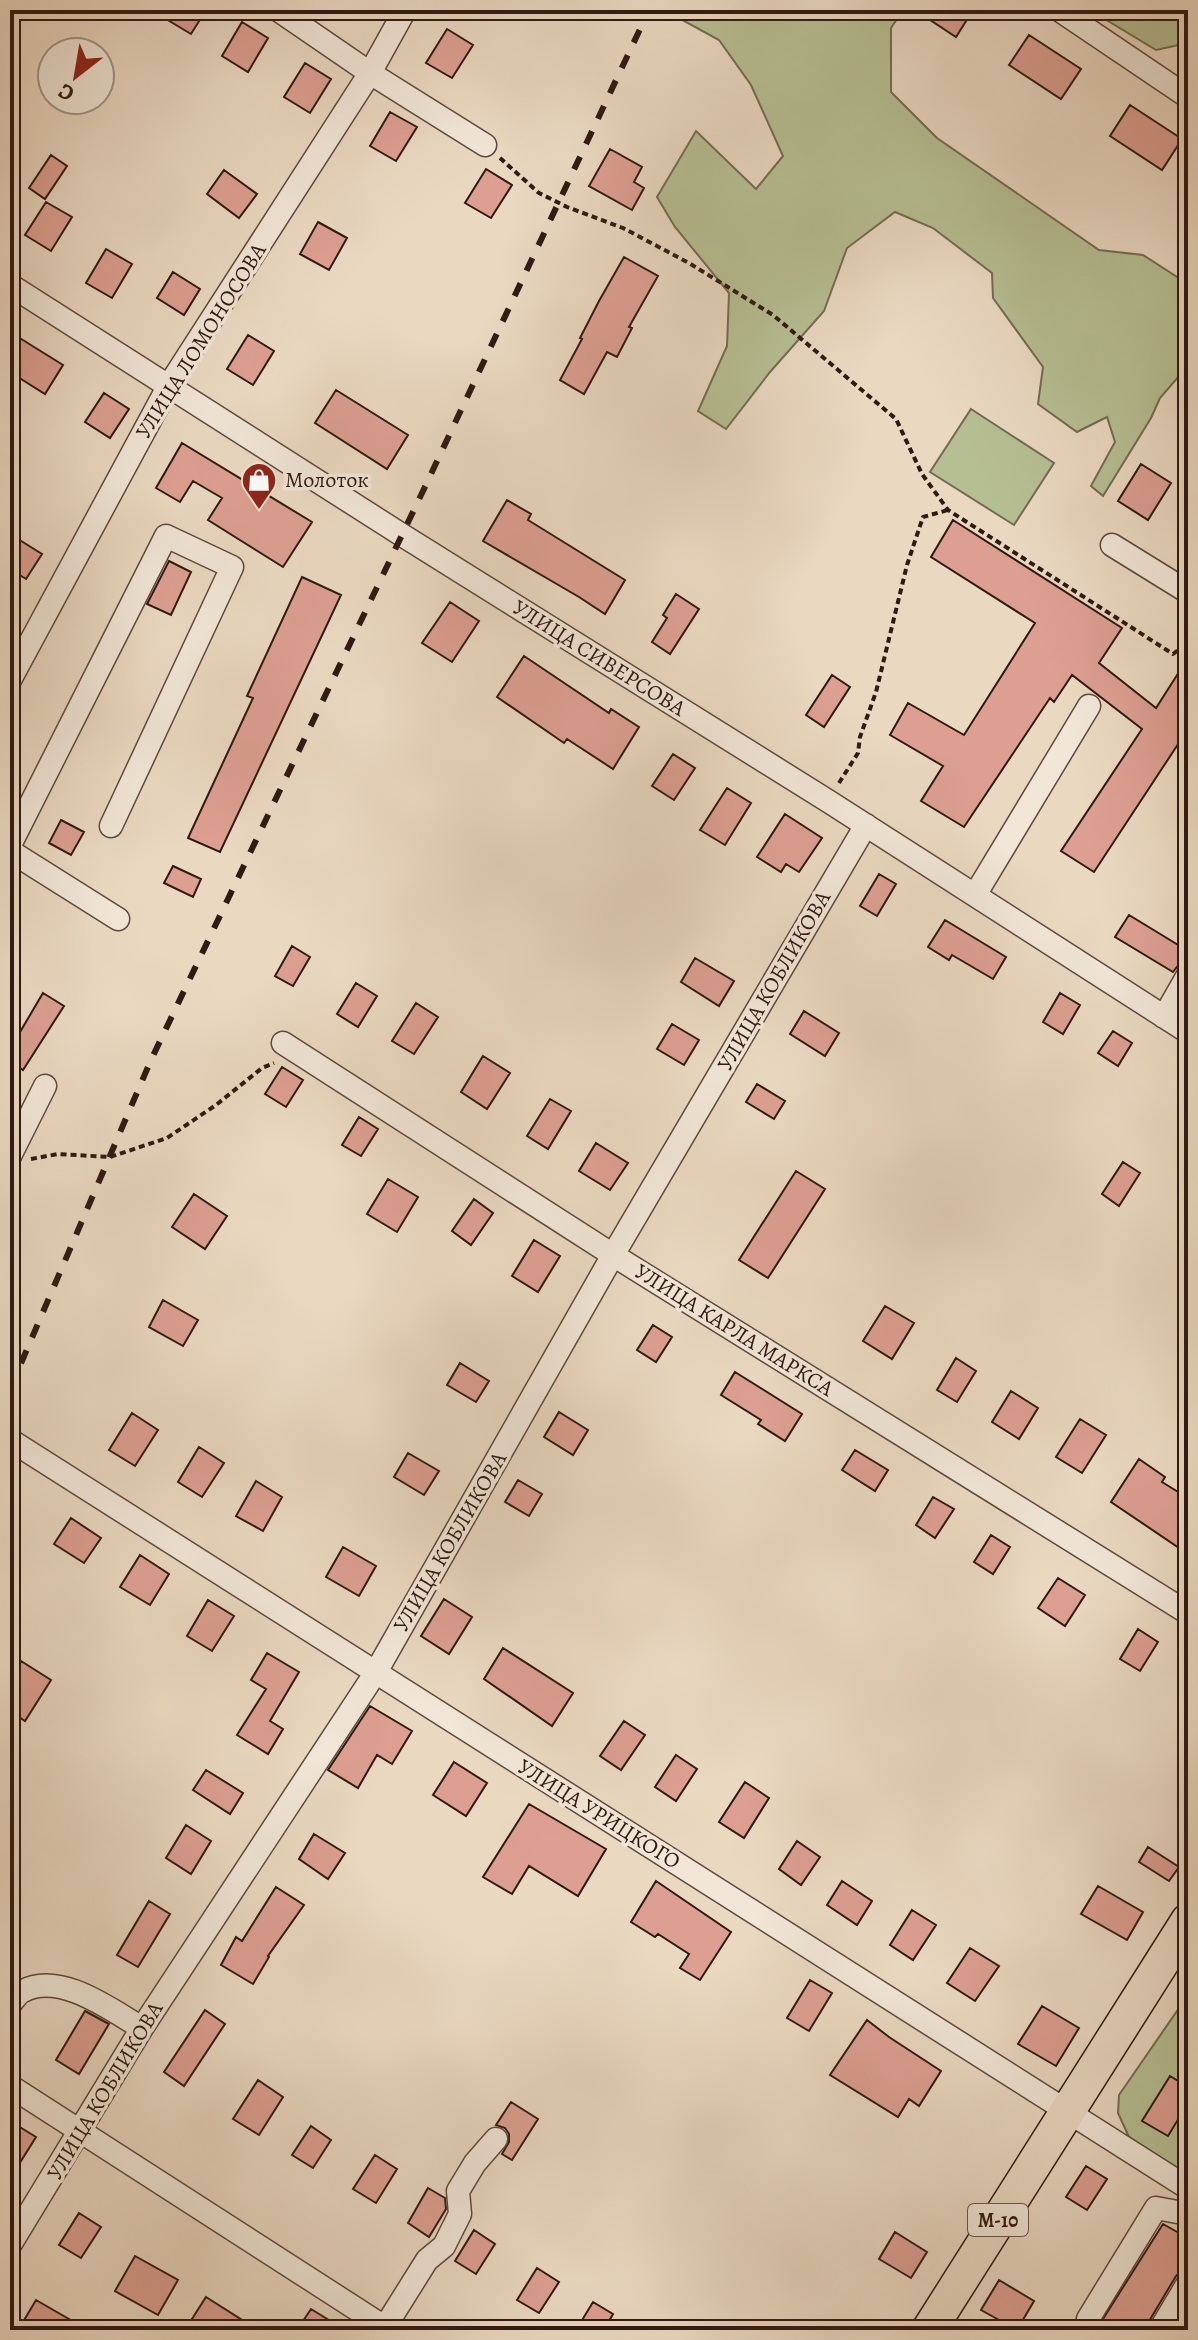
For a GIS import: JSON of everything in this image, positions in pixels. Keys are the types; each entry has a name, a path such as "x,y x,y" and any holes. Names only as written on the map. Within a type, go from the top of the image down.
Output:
{"highway":[{"name":"М-10","path":"929,2330 1188,1921"}],"street":[{"path":"278,10 370,73 485,145"},
{"name":"УЛИЦА ЛОМОНОСОВА","path":"10,680 168,387 370,73 405,10"},
{"path":"1059,10 1188,97"},
{"name":"УЛИЦА СИВЕРСОВА","path":"10,285 1188,1032"},
{"path":"111,826 232,567 166,536 10,848 118,919"},
{"path":"1112,545 1188,592"},
{"path":"975,895 1089,706"},
{"name":"УЛИЦА КОБЛИКОВА","path":"10,2245 142,2028 376,1672 613,1255 866,825"},
{"path":"1164,1017 1188,975"},
{"name":"УЛИЦА КАРЛА МАРКСА","path":"291,1048 613,1255 1188,1613"},
{"path":"16,1158 45,1086"},
{"name":"УЛИЦА УРИЦКОГО","path":"10,1440 1188,2188"},
{"path":"10,2004 22,1991 46,1984 84,1994 142,2028"},
{"path":"10,2086 387,2329 427,2260 444,2246 460,2214 458,2191 475,2163 496,2139"},
{"path":"1088,2319 1156,2208 1188,2214"},
{"path":"1160,2330 1188,2283"}],"path":[{"path":"485,145 539,193 623,228 689,263 773,315 896,419 922,474 948,510 1173,654 1188,643"},
{"path":"828,801 858,753 907,565 923,517 948,510"},
{"path":"16,1158 58,1154 110,1157 167,1138 291,1048"}],"green space":[{"path":"677,10 903,10 891,28 891,92 937,138 1099,250 1143,255 1188,284 1188,360 1180,375 1160,398 1103,496 1091,486 1115,442 1107,417 1077,432 1038,404 1043,367 993,298 992,273 933,228 895,212 847,248 824,311 770,372 726,429 698,411 727,346 729,293 675,227 657,197 696,131 756,189 783,156 751,85 719,40 675,16"},
{"path":"1090,10 1188,10 1188,43 1156,50"},
{"path":"971,409 1054,463 1014,525 930,472"},
{"path":"1188,1995 1188,2176 1129,2137 1118,2113 1119,2095"}],"building":[{"path":"151,10 206,10 191,34"},
{"path":"915,10 973,10 956,37"},
{"path":"242,22 268,38 248,72 222,56"},
{"path":"447,29 473,45 452,78 426,63"},
{"path":"1029,35 1081,69 1061,99 1009,65"},
{"path":"305,63 331,79 310,113 284,97"},
{"path":"1130,105 1182,139 1162,170 1110,136"},
{"path":"390,112 417,127 396,161 370,146"},
{"path":"610,149 642,167 634,182 644,188 632,210 589,186"},
{"path":"51,155 67,166 45,199 29,188"},
{"path":"486,169 512,185 491,218 465,203"},
{"path":"224,170 257,194 239,218 207,194"},
{"path":"46,202 72,217 51,251 25,235"},
{"path":"318,222 347,238 329,270 300,254"},
{"path":"106,249 132,264 112,298 86,283"},
{"path":"624,257 658,276 629,327 632,328 617,357 607,352 584,394 560,380"},
{"path":"173,272 200,289 184,315 157,298"},
{"path":"10,332 63,365 45,394 10,372"},
{"path":"248,335 274,351 253,385 227,369"},
{"path":"336,390 408,435 387,469 315,423"},
{"path":"104,393 129,409 110,438 85,422"},
{"path":"182,443 312,522 283,567 208,520 222,498 193,481 180,502 156,488"},
{"path":"1141,464 1171,483 1148,520 1118,501"},
{"path":"507,500 531,514 528,520 625,580 605,614 483,541"},
{"path":"953,520 1122,628 1099,663 1156,708 1188,658 1188,729 1094,872 1061,851 1142,729 1072,675 1054,702 1050,698 964,827 921,801 943,766 890,735 908,703 964,735 1035,623 931,557"},
{"path":"10,534 42,554 26,579 10,569"},
{"path":"169,561 191,572 171,615 147,604"},
{"path":"302,577 341,595 220,852 188,838 253,698 247,696"},
{"path":"676,594 699,609 670,654 652,642 667,618 663,615"},
{"path":"450,602 479,621 452,662 422,643"},
{"path":"524,656 609,713 611,709 639,727 613,769 567,739 564,743 497,697"},
{"path":"832,675 850,687 824,727 806,715"},
{"path":"673,754 695,768 674,800 652,786"},
{"path":"727,788 751,803 725,845 700,830"},
{"path":"785,814 822,838 799,872 786,864 781,872 757,857"},
{"path":"61,820 84,832 71,855 49,843"},
{"path":"173,866 201,879 193,897 164,883"},
{"path":"879,874 896,884 877,916 860,906"},
{"path":"1129,915 1188,951 1187,961 1180,963 1173,972 1115,937"},
{"path":"945,920 1006,957 993,979 952,955 949,960 928,947"},
{"path":"292,946 310,957 293,986 275,976"},
{"path":"695,958 734,981 719,1006 681,982"},
{"path":"356,983 377,996 358,1027 337,1014"},
{"path":"43,993 64,1006 23,1070 10,1061 10,1025 20,1032"},
{"path":"1060,993 1080,1005 1063,1034 1043,1022"},
{"path":"416,1003 438,1017 414,1054 392,1041"},
{"path":"804,1011 839,1033 825,1056 790,1034"},
{"path":"672,1024 699,1040 684,1065 657,1049"},
{"path":"1113,1031 1132,1043 1118,1066 1098,1053"},
{"path":"483,1056 510,1073 487,1109 461,1092"},
{"path":"282,1067 303,1080 286,1107 265,1094"},
{"path":"757,1084 785,1101 774,1119 746,1102"},
{"path":"550,1099 571,1111 548,1149 527,1136"},
{"path":"359,1117 378,1129 361,1156 342,1145"},
{"path":"596,1143 628,1163 610,1190 579,1171"},
{"path":"1123,1162 1140,1173 1119,1206 1102,1194"},
{"path":"796,1171 825,1189 768,1278 739,1260"},
{"path":"388,1179 418,1197 397,1232 367,1214"},
{"path":"194,1194 227,1216 205,1249 172,1227"},
{"path":"474,1199 493,1213 471,1245 452,1231"},
{"path":"534,1240 560,1256 538,1292 512,1276"},
{"path":"163,1300 198,1320 183,1346 149,1327"},
{"path":"885,1306 914,1323 892,1359 863,1341"},
{"path":"653,1325 672,1337 656,1362 637,1350"},
{"path":"956,1358 976,1371 957,1402 937,1390"},
{"path":"460,1363 489,1381 476,1402 447,1385"},
{"path":"735,1372 802,1414 785,1441 758,1424 761,1420 721,1395"},
{"path":"1011,1391 1038,1408 1019,1439 992,1422"},
{"path":"559,1412 588,1430 573,1455 544,1437"},
{"path":"132,1413 158,1430 135,1466 109,1450"},
{"path":"1080,1419 1106,1435 1082,1473 1056,1457"},
{"path":"199,1447 224,1463 202,1497 178,1482"},
{"path":"855,1450 888,1470 875,1491 842,1470"},
{"path":"408,1453 439,1471 424,1495 394,1477"},
{"path":"1139,1459 1165,1477 1162,1482 1188,1498 1188,1554 1111,1502"},
{"path":"518,1480 542,1494 529,1516 505,1502"},
{"path":"256,1481 282,1497 263,1531 236,1516"},
{"path":"933,1497 954,1509 935,1538 916,1525"},
{"path":"71,1518 101,1538 84,1563 54,1544"},
{"path":"991,1535 1010,1547 993,1574 974,1562"},
{"path":"343,1547 376,1566 359,1596 326,1577"},
{"path":"140,1555 169,1574 150,1605 120,1587"},
{"path":"1058,1578 1085,1595 1065,1626 1038,1608"},
{"path":"444,1599 472,1617 449,1654 421,1636"},
{"path":"208,1600 234,1616 212,1651 187,1636"},
{"path":"1138,1629 1158,1642 1140,1671 1120,1659"},
{"path":"503,1648 573,1693 552,1726 484,1679"},
{"path":"267,1653 299,1672 270,1721 283,1729 268,1754 237,1735 266,1689 251,1680"},
{"path":"21,1661 51,1680 25,1721 10,1711 10,1677"},
{"path":"370,1706 412,1731 392,1764 377,1755 358,1788 328,1770"},
{"path":"624,1721 645,1735 621,1770 600,1756"},
{"path":"676,1755 697,1769 676,1801 655,1787"},
{"path":"454,1762 487,1783 466,1816 433,1795"},
{"path":"206,1770 243,1793 230,1814 193,1790"},
{"path":"745,1782 769,1798 744,1838 719,1822"},
{"path":"529,1804 606,1849 578,1896 529,1866 512,1894 483,1877"},
{"path":"186,1825 211,1841 191,1874 166,1858"},
{"path":"314,1834 345,1853 328,1879 299,1859"},
{"path":"797,1841 820,1857 801,1885 779,1869"},
{"path":"1148,1847 1179,1867 1169,1881 1139,1862"},
{"path":"656,1881 731,1932 700,1980 680,1968 689,1954 658,1934 655,1937 631,1922"},
{"path":"842,1881 872,1901 857,1925 827,1905"},
{"path":"1098,1886 1143,1912 1127,1940 1081,1914"},
{"path":"276,1887 304,1905 268,1956 253,1984 221,1965 236,1937 242,1941"},
{"path":"149,1901 170,1914 138,1967 117,1955"},
{"path":"912,1910 936,1925 913,1960 890,1945"},
{"path":"970,1948 999,1966 975,2001 947,1983"},
{"path":"810,1980 832,1993 809,2031 787,2018"},
{"path":"1042,2006 1079,2028 1056,2066 1018,2044"},
{"path":"205,2010 225,2024 184,2086 164,2072"},
{"path":"85,2011 109,2024 79,2074 56,2060"},
{"path":"867,2020 941,2071 919,2106 909,2099 898,2117 830,2075"},
{"path":"1170,2076 1188,2087 1188,2103 1168,2136 1142,2121"},
{"path":"258,2080 283,2097 259,2135 233,2119"},
{"path":"511,2102 538,2119 512,2160 502,2154 509,2142 509,2134 505,2128 496,2125"},
{"path":"10,2121 36,2137 21,2161 10,2154"},
{"path":"311,2126 331,2140 313,2168 292,2155"},
{"path":"375,2155 397,2169 376,2203 353,2189"},
{"path":"1086,2166 1107,2179 1087,2210 1066,2197"},
{"path":"428,2188 445,2198 446,2209 429,2237 408,2223"},
{"path":"79,2213 101,2227 81,2258 59,2245"},
{"path":"1163,2224 1188,2238 1188,2269 1176,2276 1146,2330 1096,2330"},
{"path":"474,2230 495,2244 476,2274 455,2261"},
{"path":"895,2232 927,2252 911,2278 879,2259"},
{"path":"135,2256 178,2280 158,2315 115,2291"},
{"path":"537,2268 559,2282 539,2313 517,2300"},
{"path":"999,2280 1034,2301 1017,2330 981,2310"},
{"path":"206,2297 258,2330 185,2330"},
{"path":"36,2300 88,2330 37,2330 23,2322"},
{"path":"593,2302 613,2314 604,2330 576,2330"},
{"path":"311,2309 345,2330 297,2330"}],"railway":[{"path":"10,1389 151,1060 649,10"}],"place":[{"name":"Молоток","path":"259,511"}]}
